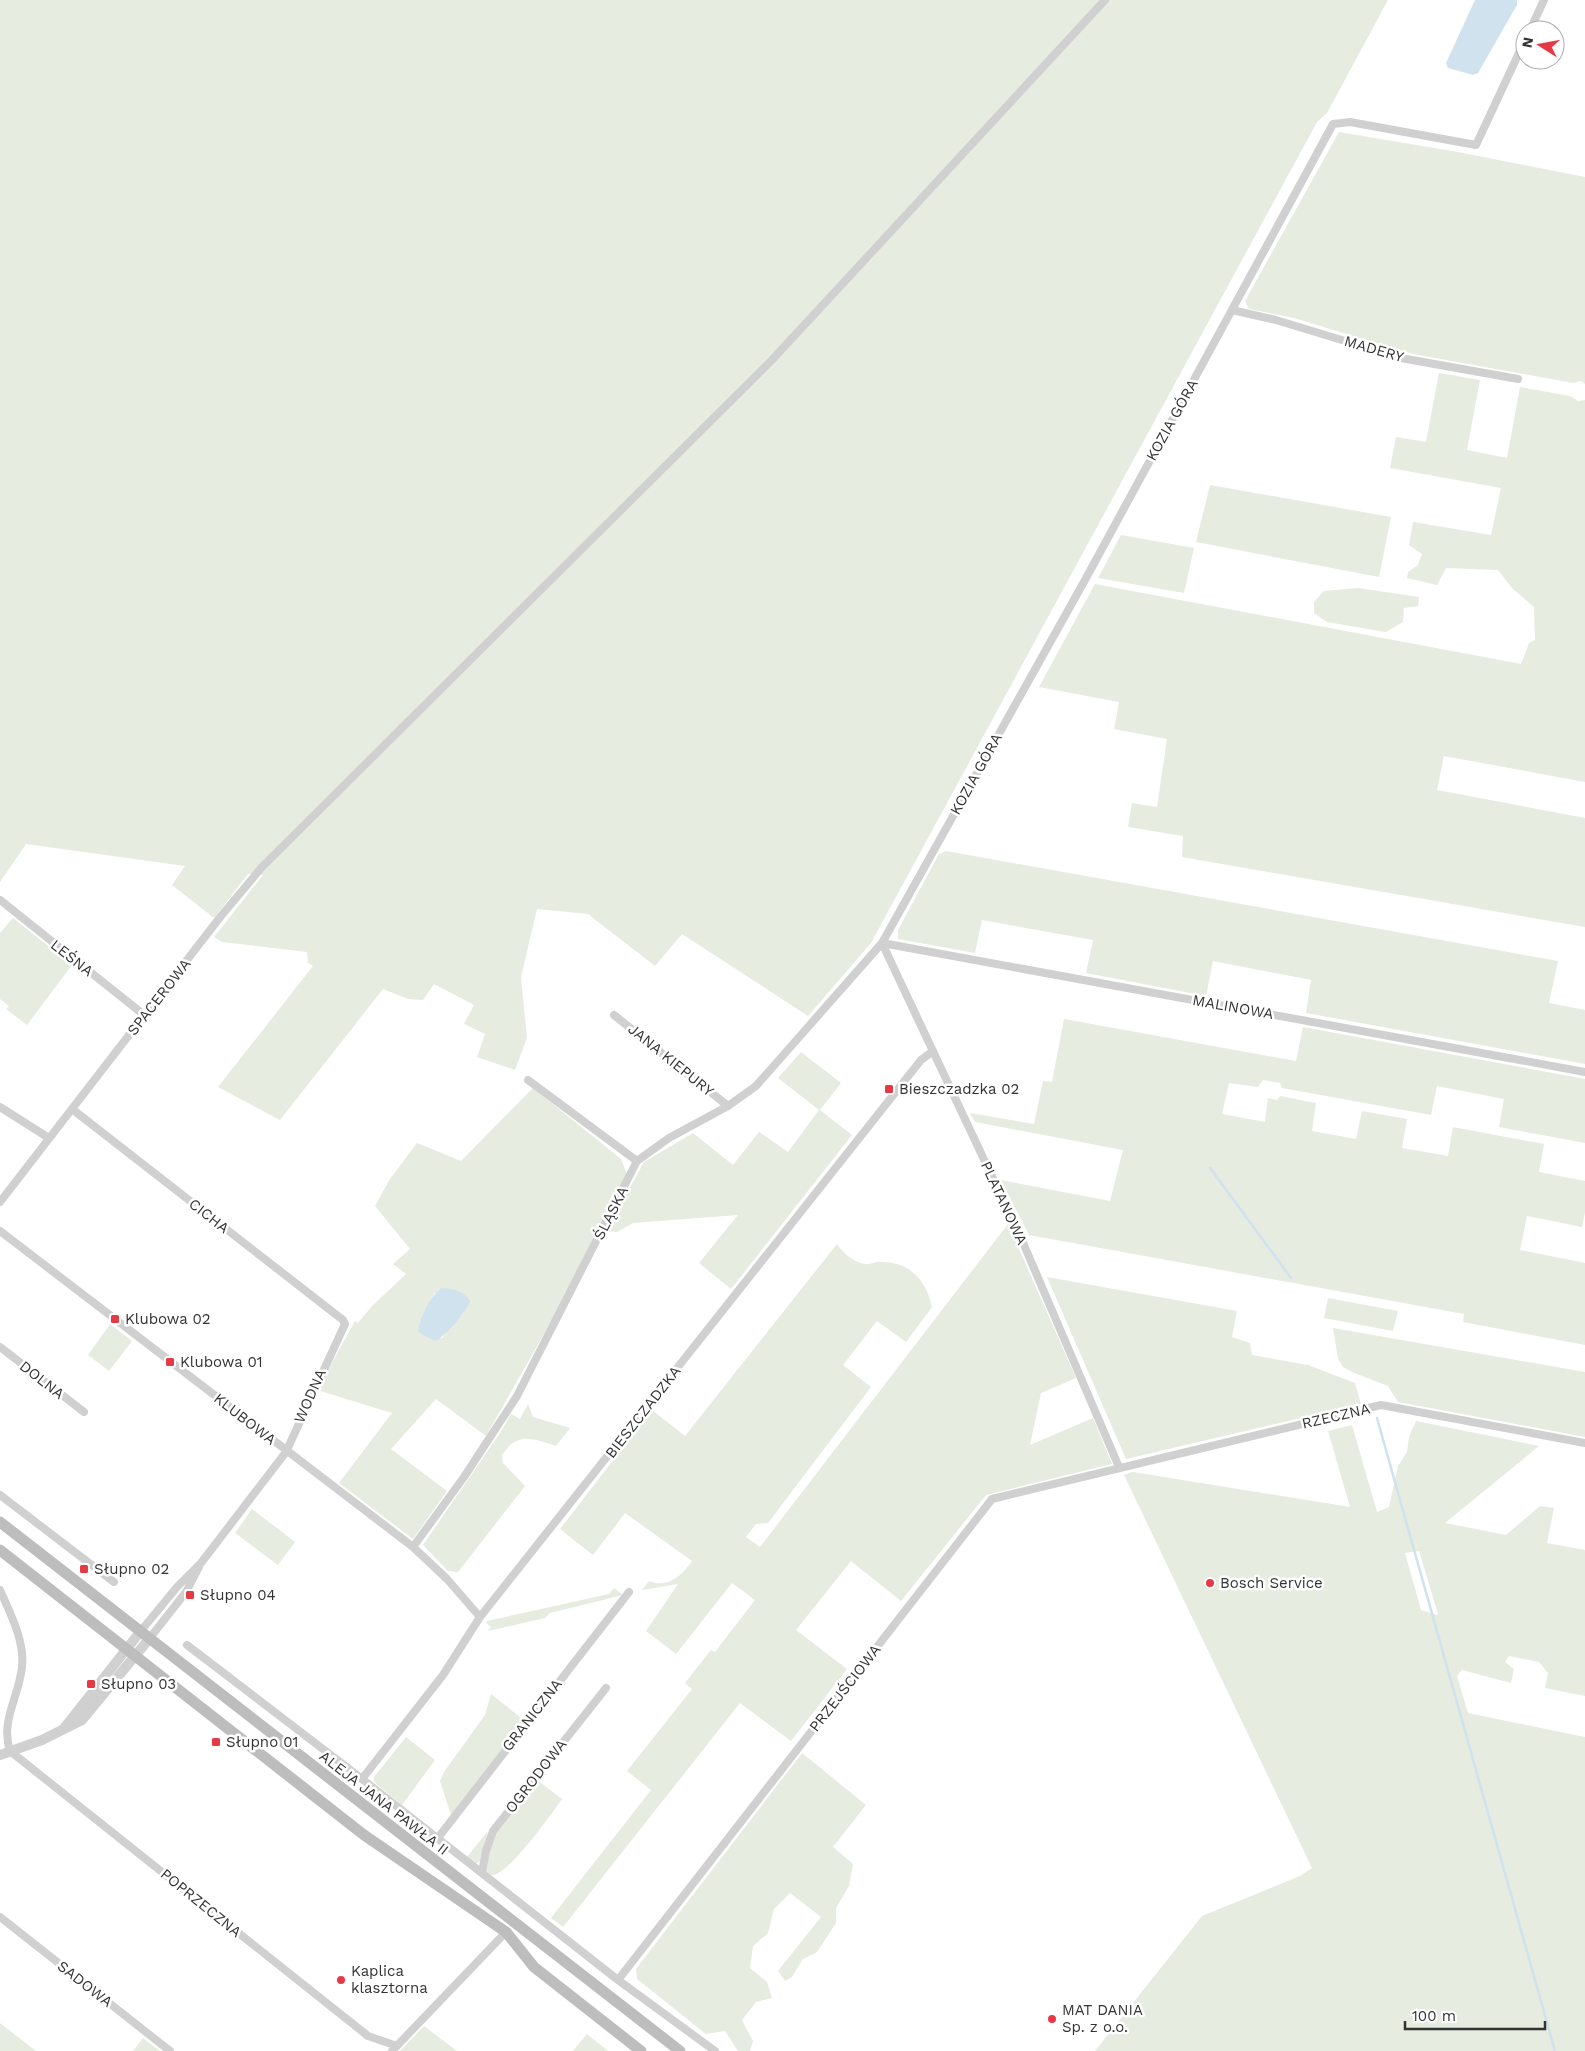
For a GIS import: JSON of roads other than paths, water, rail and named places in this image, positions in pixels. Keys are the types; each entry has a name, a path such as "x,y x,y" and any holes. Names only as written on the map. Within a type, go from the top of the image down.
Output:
{"main road":[{"name":"ALEJA JANA PAWŁA II","path":"0,1522 680,2051"},
{"path":"0,1550 364,1835 506,1932 534,1967 641,2051"}],"street":[{"name":"SPACEROWA","path":"0,1202 221,916 262,867 330,802 771,361 1105,0"},
{"path":"1535,20 1544,0"},
{"name":"KOZIA GÓRA","path":"882,943 1090,571 1333,124 1350,122 1476,146 1515,62"},
{"name":"MADERY","path":"1232,310 1276,320 1401,358 1518,379"},
{"name":"LEŚNA","path":"0,900 144,1015"},
{"name":"PLATANOWA","path":"882,943 1021,1238 1119,1467"},
{"name":"MALINOWA","path":"882,943 1585,1072"},
{"name":"ŚLĄSKA","path":"413,1547 470,1469 517,1396 637,1161 669,1138 728,1106 762,1080 882,943"},
{"name":"JANA KIEPURY","path":"614,1015 728,1106"},
{"name":"BIESZCZADZKA","path":"362,1779 443,1675 480,1617 921,1060 933,1051"},
{"path":"528,1080 637,1161"},
{"path":"0,1107 49,1138"},
{"name":"CICHA","path":"72,1109 343,1320 344,1324"},
{"name":"KLUBOWA","path":"0,1231 286,1452 413,1547 448,1580 480,1617"},
{"name":"WODNA","path":"145,1636 186,1592 201,1563 286,1452 344,1324"},
{"name":"DOLNA","path":"0,1348 84,1412"},
{"name":"RZECZNA","path":"1119,1467 1381,1405 1585,1444"},
{"name":"PRZEJŚCIOWA","path":"618,1980 992,1499 1119,1467"},
{"path":"0,1495 114,1582"},
{"path":"0,1590 22,1649 20,1675 4,1726 5,1753 42,1740 88,1714 145,1636"},
{"name":"GRANICZNA","path":"437,1840 629,1592"},
{"path":"187,1645 362,1779 437,1840 482,1872 618,1980 715,2051"},
{"name":"OGRODOWA","path":"482,1872 486,1851 493,1831 606,1688"},
{"name":"POPRZECZNA","path":"5,1753 368,2036 394,2048"},
{"name":"SADOWA","path":"0,1917 170,2051"},
{"path":"394,2048 506,1932"}],"water":[{"path":"1475,0 1517,0 1517,5 1478,73 1473,75 1448,68 1446,63"},
{"path":"441,1288 457,1291 470,1301 455,1324 435,1341 418,1332 426,1308"}],"waterway":[{"path":"1210,1168 1291,1278"},
{"path":"1377,1418 1555,2051"}],"place":[{"name":"Bieszczadzka 02","path":"889,1089"},
{"name":"Klubowa 02","path":"115,1319"},
{"name":"Klubowa 01","path":"170,1362"},
{"name":"Słupno 02","path":"84,1569"},
{"name":"Bosch Service","path":"1210,1583"},
{"name":"Słupno 04","path":"190,1595"},
{"name":"Słupno 03","path":"91,1684"},
{"name":"Słupno 01","path":"216,1742"},
{"name":"Kaplica klasztorna","path":"341,1980"},
{"name":"MAT DANIA Sp. z o.o.","path":"1052,2019"}]}
